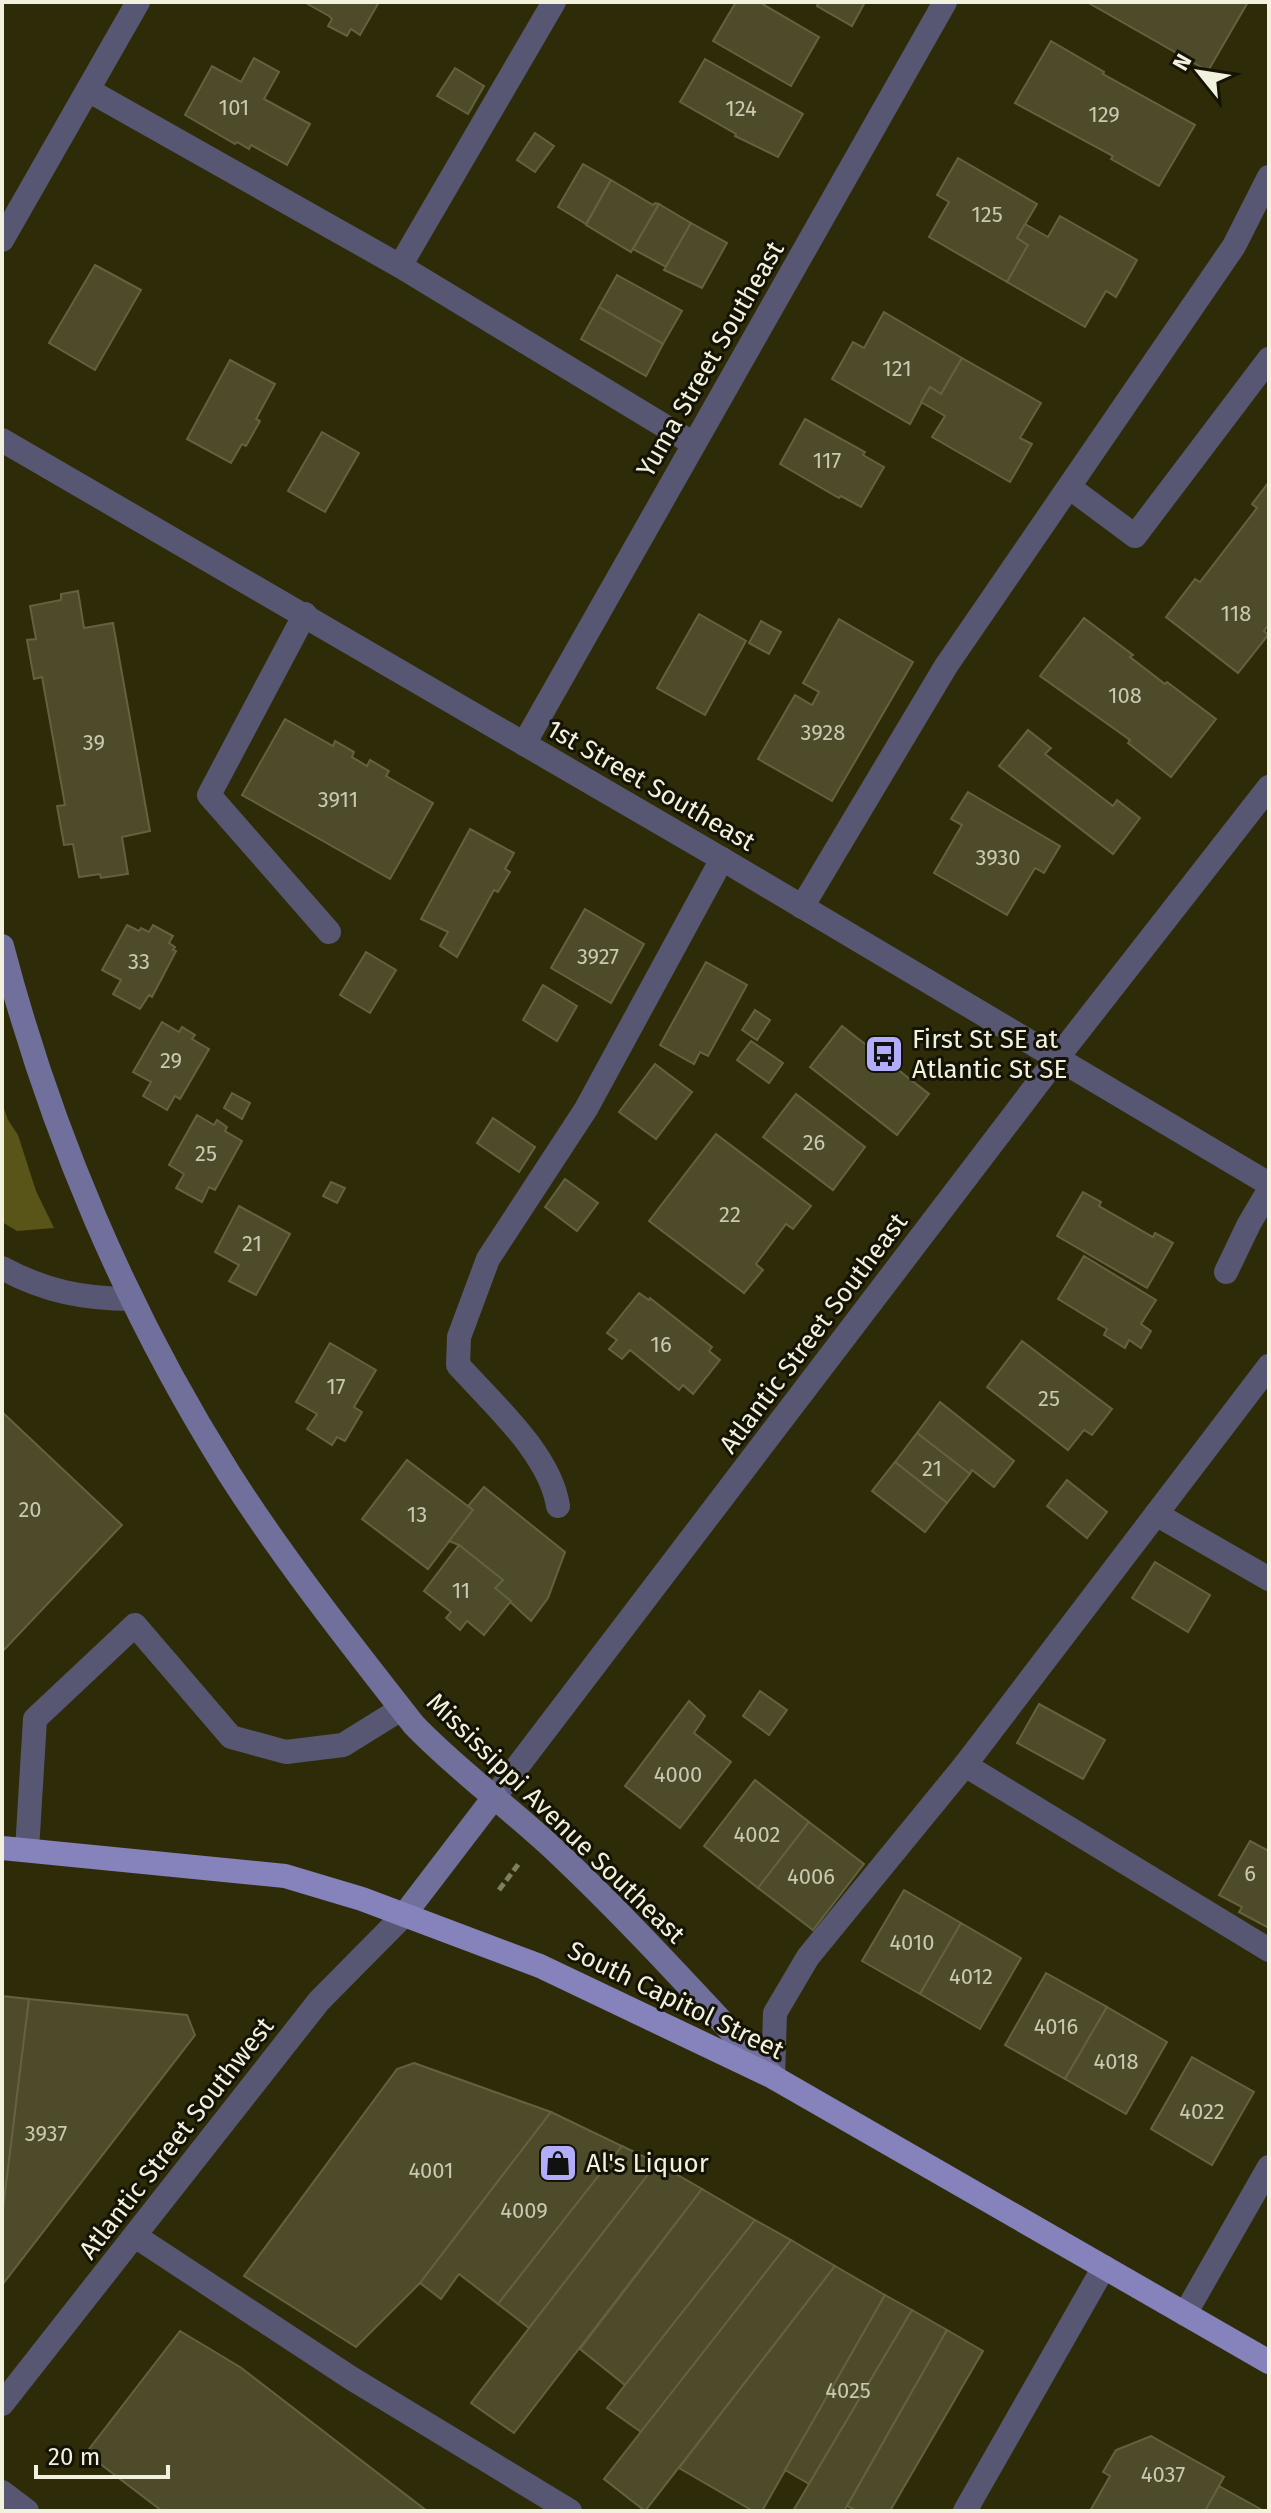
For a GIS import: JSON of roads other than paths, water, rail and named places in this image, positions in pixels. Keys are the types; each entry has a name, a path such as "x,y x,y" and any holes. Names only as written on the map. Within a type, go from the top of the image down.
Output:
{"main road":[{"name":"Mississippi Avenue Southeast","path":"2,946 29,1041 58,1125 106,1243 189,1408 228,1472 313,1596 401,1709 436,1748 495,1796 571,1866 678,1974 773,2077"},
{"name":"Atlantic Street Southeast","path":"404,1915 495,1796"},
{"name":"South Capitol Street","path":"2,1848 285,1876 362,1899 540,1966 773,2077 1269,2362"}],"street":[{"path":"2,240 138,2"},
{"path":"400,266 554,2"},
{"name":"Yuma Street Southeast","path":"524,744 945,2"},
{"path":"88,90 400,266 694,444"},
{"path":"802,907 946,666 1234,246 1269,177"},
{"path":"1069,487 1135,536 1269,359"},
{"name":"1st Street Southeast","path":"2,440 305,614 1269,1184"},
{"path":"305,614 209,795 329,932"},
{"name":"Atlantic Street Southeast","path":"495,1796 1058,1057 1269,787"},
{"path":"558,1506 556,1492 546,1469 458,1365 459,1337 488,1259 586,1109 722,859"},
{"path":"1226,1272 1269,1190"},
{"path":"2,1268 26,1281 64,1294 132,1299"},
{"path":"773,2077 775,2013 808,1957 965,1765 1269,1366"},
{"path":"1156,1514 1269,1579"},
{"path":"27,1850 35,1719 135,1625 231,1737 286,1752 343,1745 401,1709"},
{"path":"965,1765 1269,1950"},
{"name":"Atlantic Street Southwest","path":"2,2404 319,2001 404,1915"},
{"path":"1185,2314 1269,2167"},
{"path":"135,2236 351,2378 570,2511"},
{"path":"965,2511 1104,2267"},
{"path":"2,2492 27,2511"}],"place":[{"name":"First St SE at Atlantic St SE","path":"884,1054"},
{"name":"Al's Liquor","path":"558,2163"}]}
